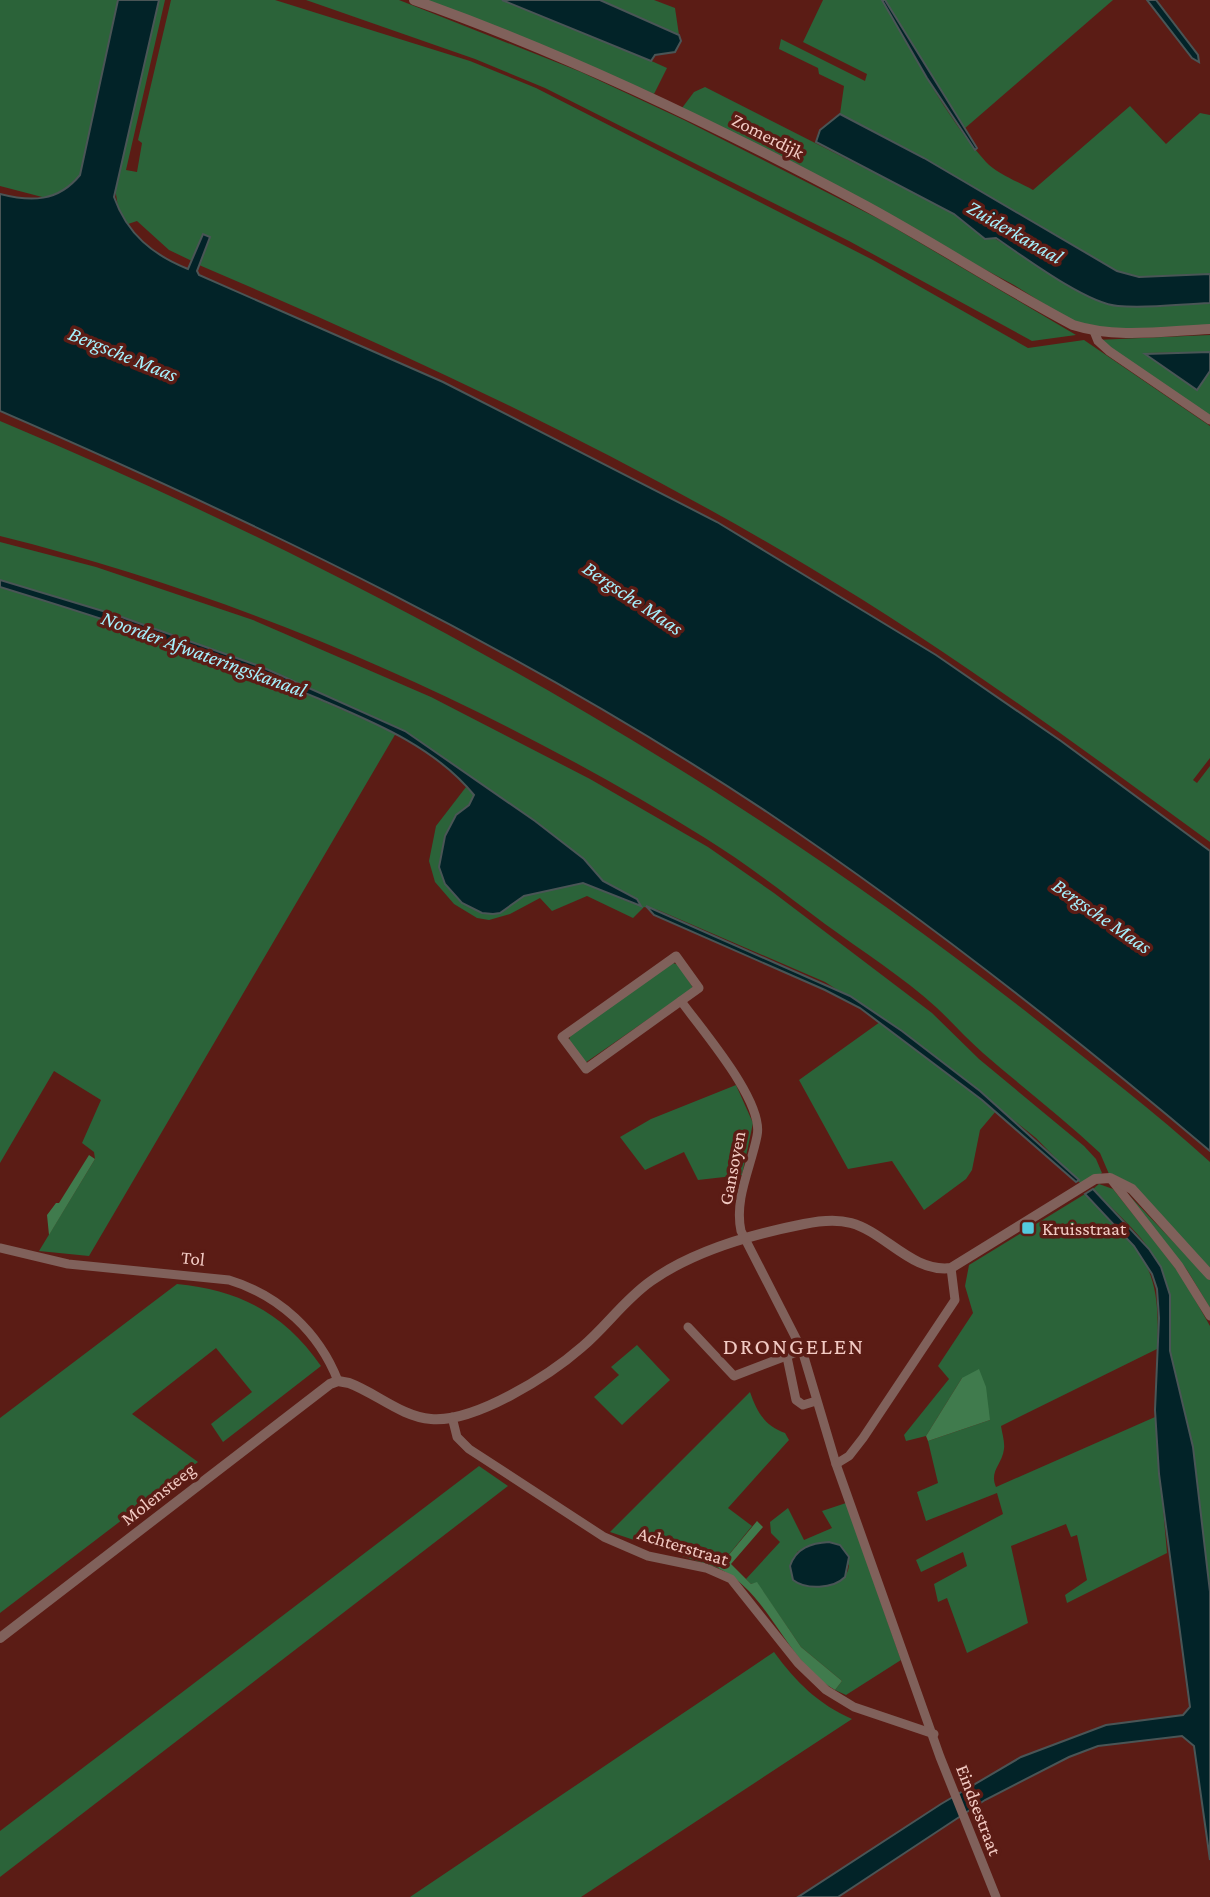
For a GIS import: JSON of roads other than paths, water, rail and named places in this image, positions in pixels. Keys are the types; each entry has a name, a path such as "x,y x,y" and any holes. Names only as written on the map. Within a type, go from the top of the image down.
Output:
{"street":[{"name":"Zomerdijk","path":"414,0 576,64 732,137 867,207 1073,326 1094,331 1132,333 1210,329"},
{"name":"Zomerdijk","path":"1094,331 1098,341 1109,351 1210,420"},
{"path":"676,956 699,988 681,1001 586,1069 562,1037 676,956"},
{"name":"Gansoyen","path":"681,1001 725,1062 757,1118 758,1135 742,1200 740,1222 802,1350 836,1464 933,1734"},
{"path":"1110,1178 1179,1266 1210,1316"},
{"path":"338,1381 360,1387 409,1414 432,1419 452,1417 502,1398 562,1363 583,1347 629,1299 679,1264 746,1239 804,1224 844,1221 860,1226 905,1255 938,1267 951,1268 1096,1179 1110,1178 1132,1189 1210,1275"},
{"name":"Tol","path":"0,1248 68,1264 229,1279 248,1285 284,1308 308,1328 338,1381"},
{"path":"836,1464 849,1456 863,1438 955,1300 951,1268"},
{"path":"688,1328 734,1376 802,1350"},
{"path":"787,1357 796,1400 803,1405 816,1401"},
{"name":"Molensteeg","path":"0,1638 321,1390 338,1381"},
{"name":"Achterstraat","path":"452,1417 457,1437 469,1449 604,1538 649,1556 706,1569 731,1579 798,1663 826,1690 854,1707 933,1734"},
{"name":"Eindsestraat","path":"933,1734 962,1818 996,1897"}],"water":[{"name":"Bergsche Maas","path":"118,0 159,0 114,197 126,222 153,250 188,269 203,234 210,237 197,271 199,275 443,382 717,522 936,655 1061,741 1210,851 1210,1151 1103,1062 938,933 767,812 676,754 488,645 296,546 0,411 0,194 43,198 63,190 80,175"},
{"path":"502,0 600,0 679,35 681,41 675,52 655,55 651,61"},
{"path":"882,0 885,0 977,148 975,150 927,78"},
{"path":"1147,0 1156,0 1198,55 1199,62 1192,58"},
{"name":"Zuiderkanaal","path":"840,114 924,158 1117,271 1139,277 1210,274 1210,303 1152,307 1118,306 1073,289 996,238 985,239 954,214 816,142 820,130"},
{"path":"1210,352 1210,371 1197,390 1145,354"},
{"name":"Noorder Afwateringskanaal","path":"0,580 116,615 262,667 405,731 535,821 584,859 603,881 637,899 641,906 583,883 524,896 500,913 482,913 462,903 445,884 439,867 445,836 456,815 469,805 474,795 458,778 422,749 381,726 278,682 160,638 0,587"},
{"path":"646,906 850,996 902,1031 980,1091 1079,1180 1076,1182 982,1100 860,1008 654,915"},
{"path":"1093,1189 1149,1249 1161,1267 1170,1295 1170,1351 1193,1447 1210,1592 1210,1860 1194,1746 1182,1736 1098,1746 1069,1757 985,1800 838,1897 798,1897 941,1804 1021,1757 1106,1725 1183,1715 1190,1707 1159,1474 1155,1410 1159,1318 1157,1289 1152,1274 1134,1246 1085,1194"},
{"path":"829,1542 840,1545 849,1557 845,1577 834,1584 819,1587 793,1580 790,1566 796,1555 810,1545"}],"place":[{"name":"Kruisstraat","path":"1028,1228"}],"district":[{"name":"DRONGELEN","path":"794,1346"}]}
